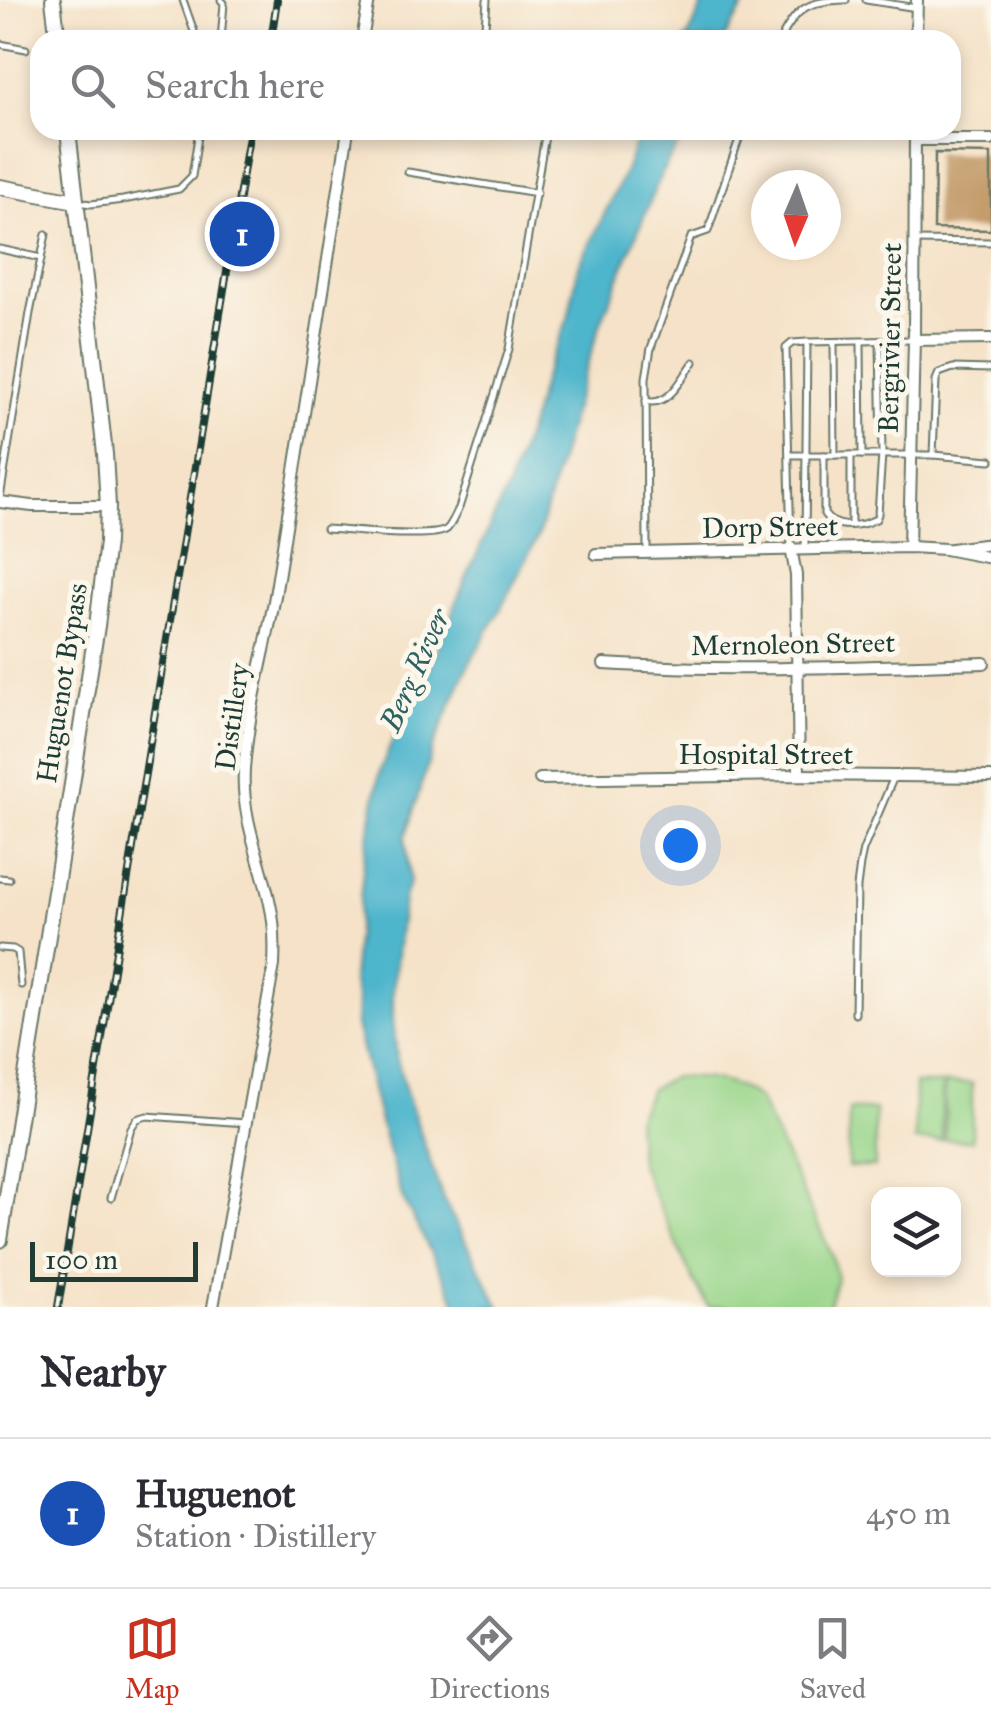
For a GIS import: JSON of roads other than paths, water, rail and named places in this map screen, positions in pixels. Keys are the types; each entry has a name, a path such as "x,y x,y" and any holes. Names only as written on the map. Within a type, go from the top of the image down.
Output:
{"main road":[{"path":"53,0 57,30"},
{"name":"Huguenot Bypass","path":"0,1240 7,1145 97,626 108,542 105,454 69,140"},
{"path":"0,187 76,202"}],"street":[{"path":"364,30 369,0"},
{"path":"916,30 917,4"},
{"path":"961,138 991,140"},
{"name":"Distillery","path":"213,1307 274,965 275,930 249,831 244,774 248,731 275,592 346,140"},
{"name":"Bergrivier Street","path":"909,547 915,140"},
{"path":"914,340 991,339"},
{"path":"0,500 32,506 108,506"},
{"name":"Dorp Street","path":"945,550 991,544"},
{"name":"Dorp Street","path":"596,554 909,547 991,558"},
{"path":"791,548 796,575 799,775"},
{"path":"796,575 805,548"},
{"name":"Mernoleon Street","path":"604,664 798,668 984,663"},
{"name":"Hospital Street","path":"540,779 991,777"}],"lane":[{"path":"183,0 194,30"},
{"path":"221,0 223,30"},
{"path":"485,30 487,0"},
{"path":"786,30 806,6 846,0"},
{"path":"866,0 917,4"},
{"path":"0,44 26,49"},
{"path":"76,202 123,200 180,189 192,176 197,140"},
{"path":"326,528 437,533 447,529 459,508 509,348 545,140"},
{"path":"647,553 646,378 651,348 691,237 708,231 739,140"},
{"path":"408,172 537,193"},
{"path":"0,500 46,234"},
{"path":"914,241 991,242"},
{"path":"0,250 42,258"},
{"path":"791,548 786,348 807,342 914,340"},
{"path":"805,548 807,342"},
{"path":"834,342 834,455"},
{"path":"862,342 862,454"},
{"path":"824,455 824,514 832,523 851,525 876,519 882,454 880,342"},
{"path":"646,401 661,402 694,362"},
{"path":"932,455 938,373 953,368 991,369"},
{"path":"851,454 851,525"},
{"path":"788,455 932,455 991,460"},
{"path":"855,1014 860,864 894,776"},
{"path":"0,878 9,879"},
{"path":"0,948 18,952 22,985"},
{"path":"111,1198 138,1119 147,1116 246,1123"}],"water":[{"path":"705,0 748,0 729,30 691,30"},
{"path":"637,140 681,140 662,172 601,322 539,534 467,668 433,747 405,838 410,882 401,919 393,990 397,1059 443,1199 500,1307 459,1307 402,1197 356,1025 357,1001 352,979 364,860 380,770 399,726 422,688 506,491 544,376 568,319 578,268"}],"railway":[{"path":"272,30 277,0"},
{"path":"58,1307 248,140"}],"place":[{"name":"Huguenot","path":"242,234"}],"water label":[{"name":"Berg River","path":"415,670"}]}
